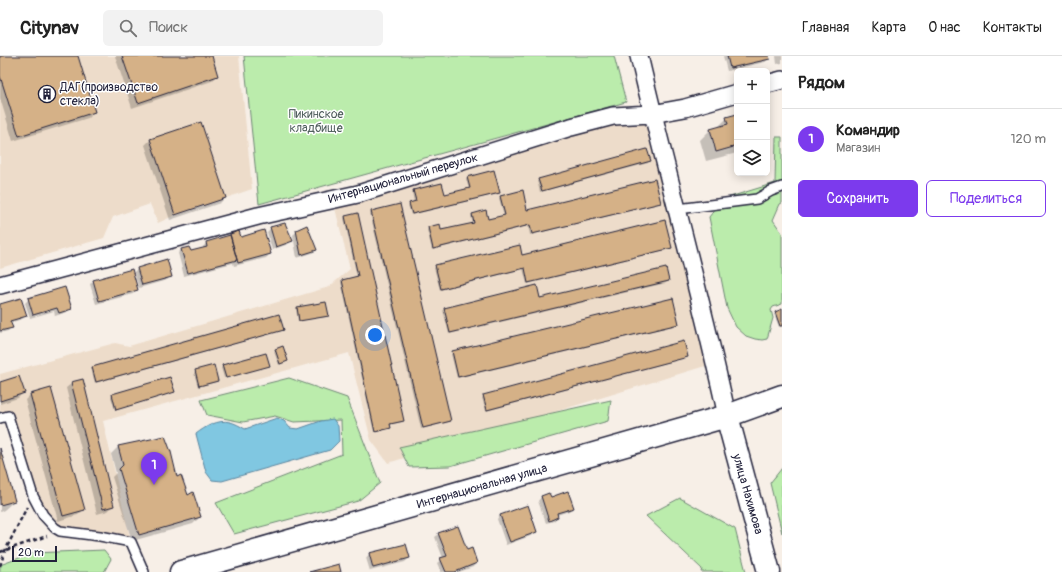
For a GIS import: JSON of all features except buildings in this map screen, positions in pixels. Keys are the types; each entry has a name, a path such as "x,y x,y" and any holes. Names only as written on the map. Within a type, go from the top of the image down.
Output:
{"main road":[{"name":"Интернациональная улица","path":"181,572 726,416 782,396"},
{"name":"улица Нахимова","path":"726,416 769,572"}],"street":[{"path":"639,56 652,114 678,209 714,356 726,416"},
{"path":"770,83 782,80"},
{"name":"Интернациональный переулок","path":"0,285 258,216 358,194 571,127 613,116 652,114 685,108 734,94"}],"lane":[{"path":"678,209 757,198 782,187"},
{"path":"0,418 8,416 32,496 43,515 55,528 60,531 131,542 144,572"}],"path":[{"path":"0,566 4,550 32,496"},
{"path":"0,552 60,531"}],"shaded area":[{"path":"0,56 239,56 252,189 175,215 158,223 150,204 113,217 104,238 0,268"},
{"path":"652,114 715,363 388,463 371,440 349,353 103,421 131,542 60,531 43,515 8,417 0,418 0,374 115,343 129,346 329,287 350,269 333,200"}],"green space":[{"name":"Пикинское кладбище","path":"244,56 614,56 626,102 259,204"},
{"path":"776,137 782,137 782,203 780,204 773,220 782,233 782,304 773,307 771,310 773,318 767,339 762,340 746,336 736,327 727,308 709,217 723,199 775,183"},
{"path":"289,378 347,398 380,483 358,501 234,534 216,503 342,454 341,420 294,422 275,416 243,422 207,415 201,400"},
{"path":"611,400 608,421 450,466 409,467 399,447"},
{"path":"782,468 782,533 770,483"},
{"path":"680,498 735,529 746,572 701,572 702,569 646,516"},
{"path":"104,550 111,559 104,572 0,572 0,565 33,553"}],"water":[{"path":"277,418 284,421 290,428 298,429 321,421 333,419 338,426 339,441 330,450 222,481 212,480 206,472 196,434 208,426 225,421 232,422 245,429"}],"place":[{"name":"ДАГ(производство стекла)","path":"47,94"},
{"name":"Командир","path":"154,485"}]}
